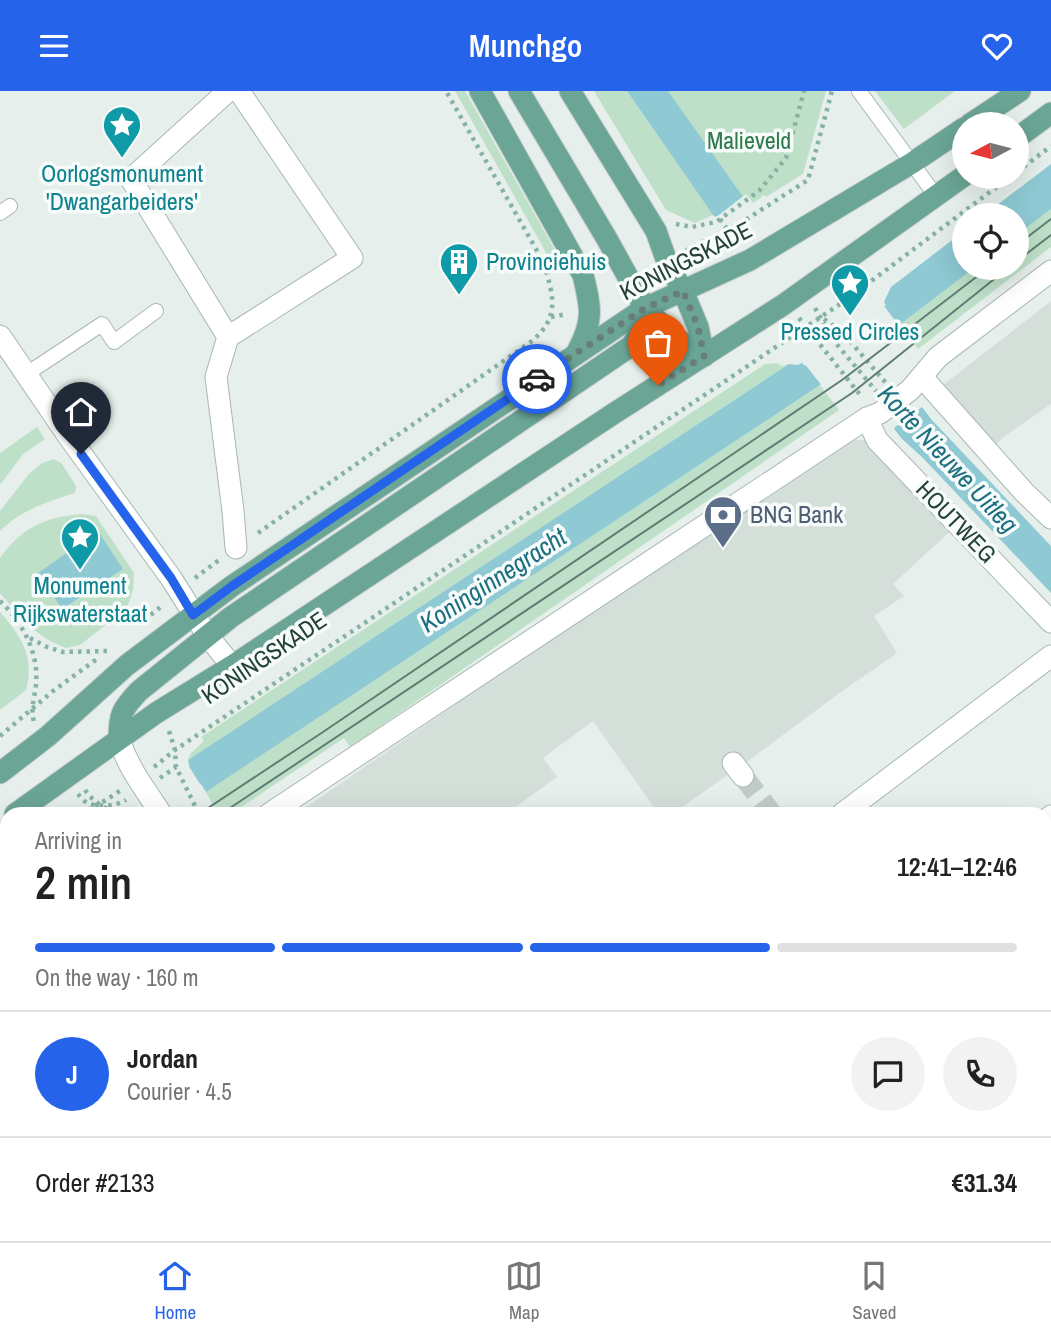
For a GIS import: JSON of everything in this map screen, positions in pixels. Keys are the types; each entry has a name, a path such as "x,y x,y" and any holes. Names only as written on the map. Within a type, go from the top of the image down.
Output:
{"main road":[{"path":"480,91 583,275 590,318 586,337 576,353"},
{"path":"519,91 645,308 676,338 704,356"},
{"path":"570,91 656,231 667,263 683,291 698,327 704,356"},
{"path":"988,112 1020,91"},
{"path":"1029,129 1051,113"},
{"name":"KONINGSKADE","path":"0,773 48,736 127,665 193,615 576,353 645,308 748,261 794,235 952,136"},
{"name":"KONINGSKADE","path":"25,807 156,713 783,305 952,185"},
{"path":"119,739 119,719 128,703 207,635 631,346 644,327 645,308"}],"street":[{"path":"228,91 131,179 228,337"},
{"path":"236,548 216,377 228,337 352,258 239,91"},
{"path":"280,807 895,400 938,357 1051,271"},
{"path":"0,336 179,590 193,615"},
{"path":"895,400 1024,492 1051,518"},
{"name":"HOUTWEG","path":"895,400 877,440 1051,622"},
{"name":"KONINGSKADE","path":"193,615 232,666"},
{"path":"851,807 1051,656"},
{"path":"119,739 136,779 156,807"}],"lane":[{"path":"859,91 936,196"},
{"path":"25,375 102,324 114,342 156,311"}],"path":[{"path":"139,625 179,590 236,548 544,331 551,317 552,293 544,263 446,91"},
{"path":"716,222 759,191 786,157 804,91"},
{"path":"724,232 808,180 832,91"},
{"path":"1029,163 1051,146"},
{"name":"KONINGSKADE","path":"196,807 176,768 175,750 846,300 994,189"},
{"path":"821,317 844,333 895,400"},
{"path":"821,317 834,341 895,400"},
{"path":"0,601 29,638 36,671 31,711"},
{"path":"0,736 53,691 107,651 63,652 29,638"},
{"path":"99,805 103,807"}],"shaded area":[{"path":"1051,301 1051,404 996,445 943,385"},
{"path":"842,440 877,440 958,524 893,584 904,596 874,616 897,653 682,807 654,807 593,721 543,758 557,777 516,807 306,807"}],"green space":[{"path":"455,91 465,91 565,268 557,272"},
{"path":"594,91 627,91 713,215 695,223 666,210"},
{"name":"Malieveld","path":"648,91 826,91 803,174 766,197 764,195 739,214"},
{"path":"875,91 955,91 904,129"},
{"path":"1051,209 1051,247 1029,264 1029,226"},
{"path":"958,280 1008,280 918,349 900,324"},
{"path":"777,363 782,366 789,364 188,760 190,754 204,741 201,737 765,364"},
{"path":"820,385 839,410 350,747 344,738 241,807 214,807 206,792"},
{"path":"37,427 45,439 23,454 0,485 0,453"},
{"path":"54,459 62,464 76,486 75,493 26,512 0,531 0,511 29,474 42,463"},
{"path":"82,514 96,516 134,573 133,590 127,608 80,645 66,648 28,626 0,593 0,558 17,538 35,525"},
{"path":"0,612 20,639 29,667 26,690 0,710"}],"water":[{"path":"627,91 668,91 741,194 852,330 886,305 884,302 891,287 952,240 952,280 958,280 869,348 931,419 1051,546 1051,593 902,439 845,366 206,792 199,783 140,807 133,807 190,769 188,760 789,364 802,363 805,366 829,348 713,215"},
{"path":"1051,164 1051,209 1029,226 1029,203 1000,203 1018,189 1029,189 1029,181"},
{"name":"Monument Rijkswaterstaat","path":"98,531 123,569 62,609 38,573"}],"pier":[{"path":"746,194 853,326 881,302 900,327 874,349 908,386 927,412 922,407 894,428 897,435 845,371 822,386 804,360 824,347 712,218"},
{"path":"190,768 200,784 166,807 132,807"}],"tunnel":[{"path":"743,776 767,807"}],"tram line":[{"path":"1029,236 1051,219"},
{"path":"1029,252 1051,235"},
{"path":"210,807 842,380 972,280"},
{"path":"231,807 852,393 993,280"}],"way so far":[{"path":"537,379 645,308 683,291 698,327 704,356 658,385"}],"place":[{"name":"Oorlogsmonument 'Dwangarbeiders'","path":"122,159"},
{"name":"Provinciehuis","path":"459,296"},
{"name":"Pressed Circles","path":"850,317"},
{"name":"BNG Bank","path":"723,549"},
{"name":"Monument Rijkswaterstaat","path":"80,571"}],"route":[{"path":"81,454 171,578 193,615 537,379"}],"water label":[{"name":"Korte Nieuwe Uitleg","path":"948,459"},
{"name":"Koninginnegracht","path":"493,580"}]}
